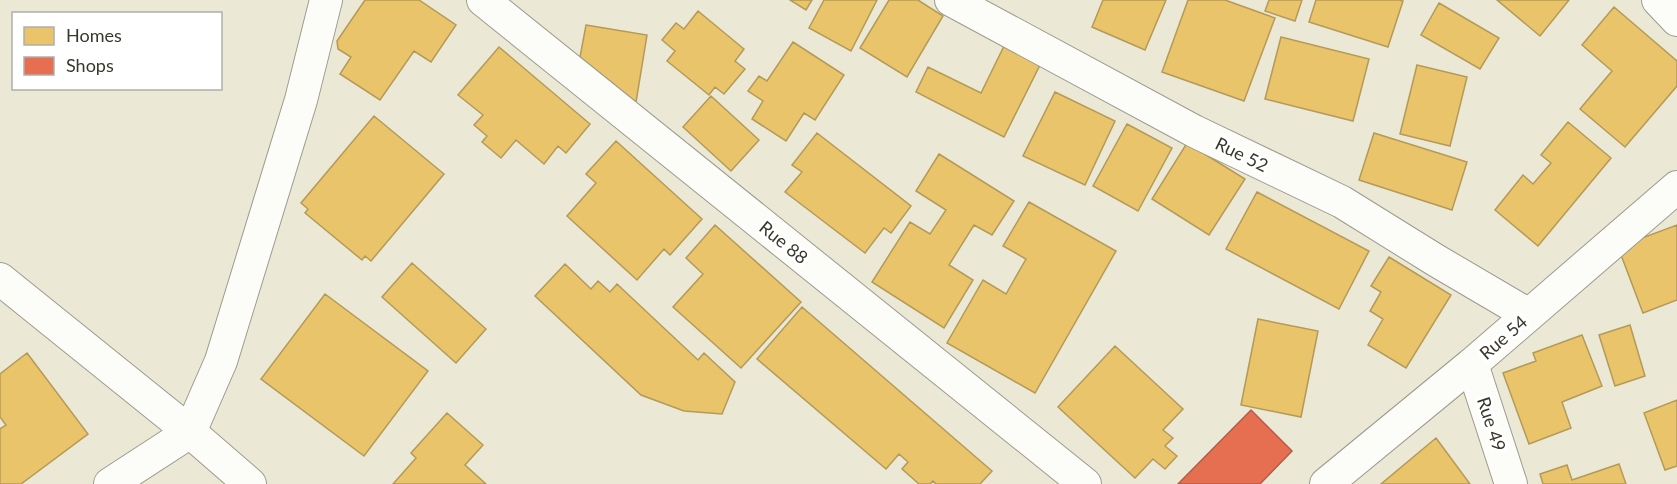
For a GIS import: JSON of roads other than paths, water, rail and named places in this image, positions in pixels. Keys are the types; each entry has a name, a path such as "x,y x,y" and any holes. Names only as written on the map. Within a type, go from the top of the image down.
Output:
{"street":[{"path":"110,484 189,432 221,361 301,100 326,0"},
{"name":"Rue 88","path":"483,0 1085,484"},
{"name":"Rue 52","path":"951,0 1194,131 1342,202 1529,315"},
{"path":"1658,0 1677,20"},
{"name":"Rue 54","path":"1326,484 1472,364 1677,187"},
{"path":"0,279 250,484"},
{"name":"Rue 49","path":"1472,364 1511,484"}]}
